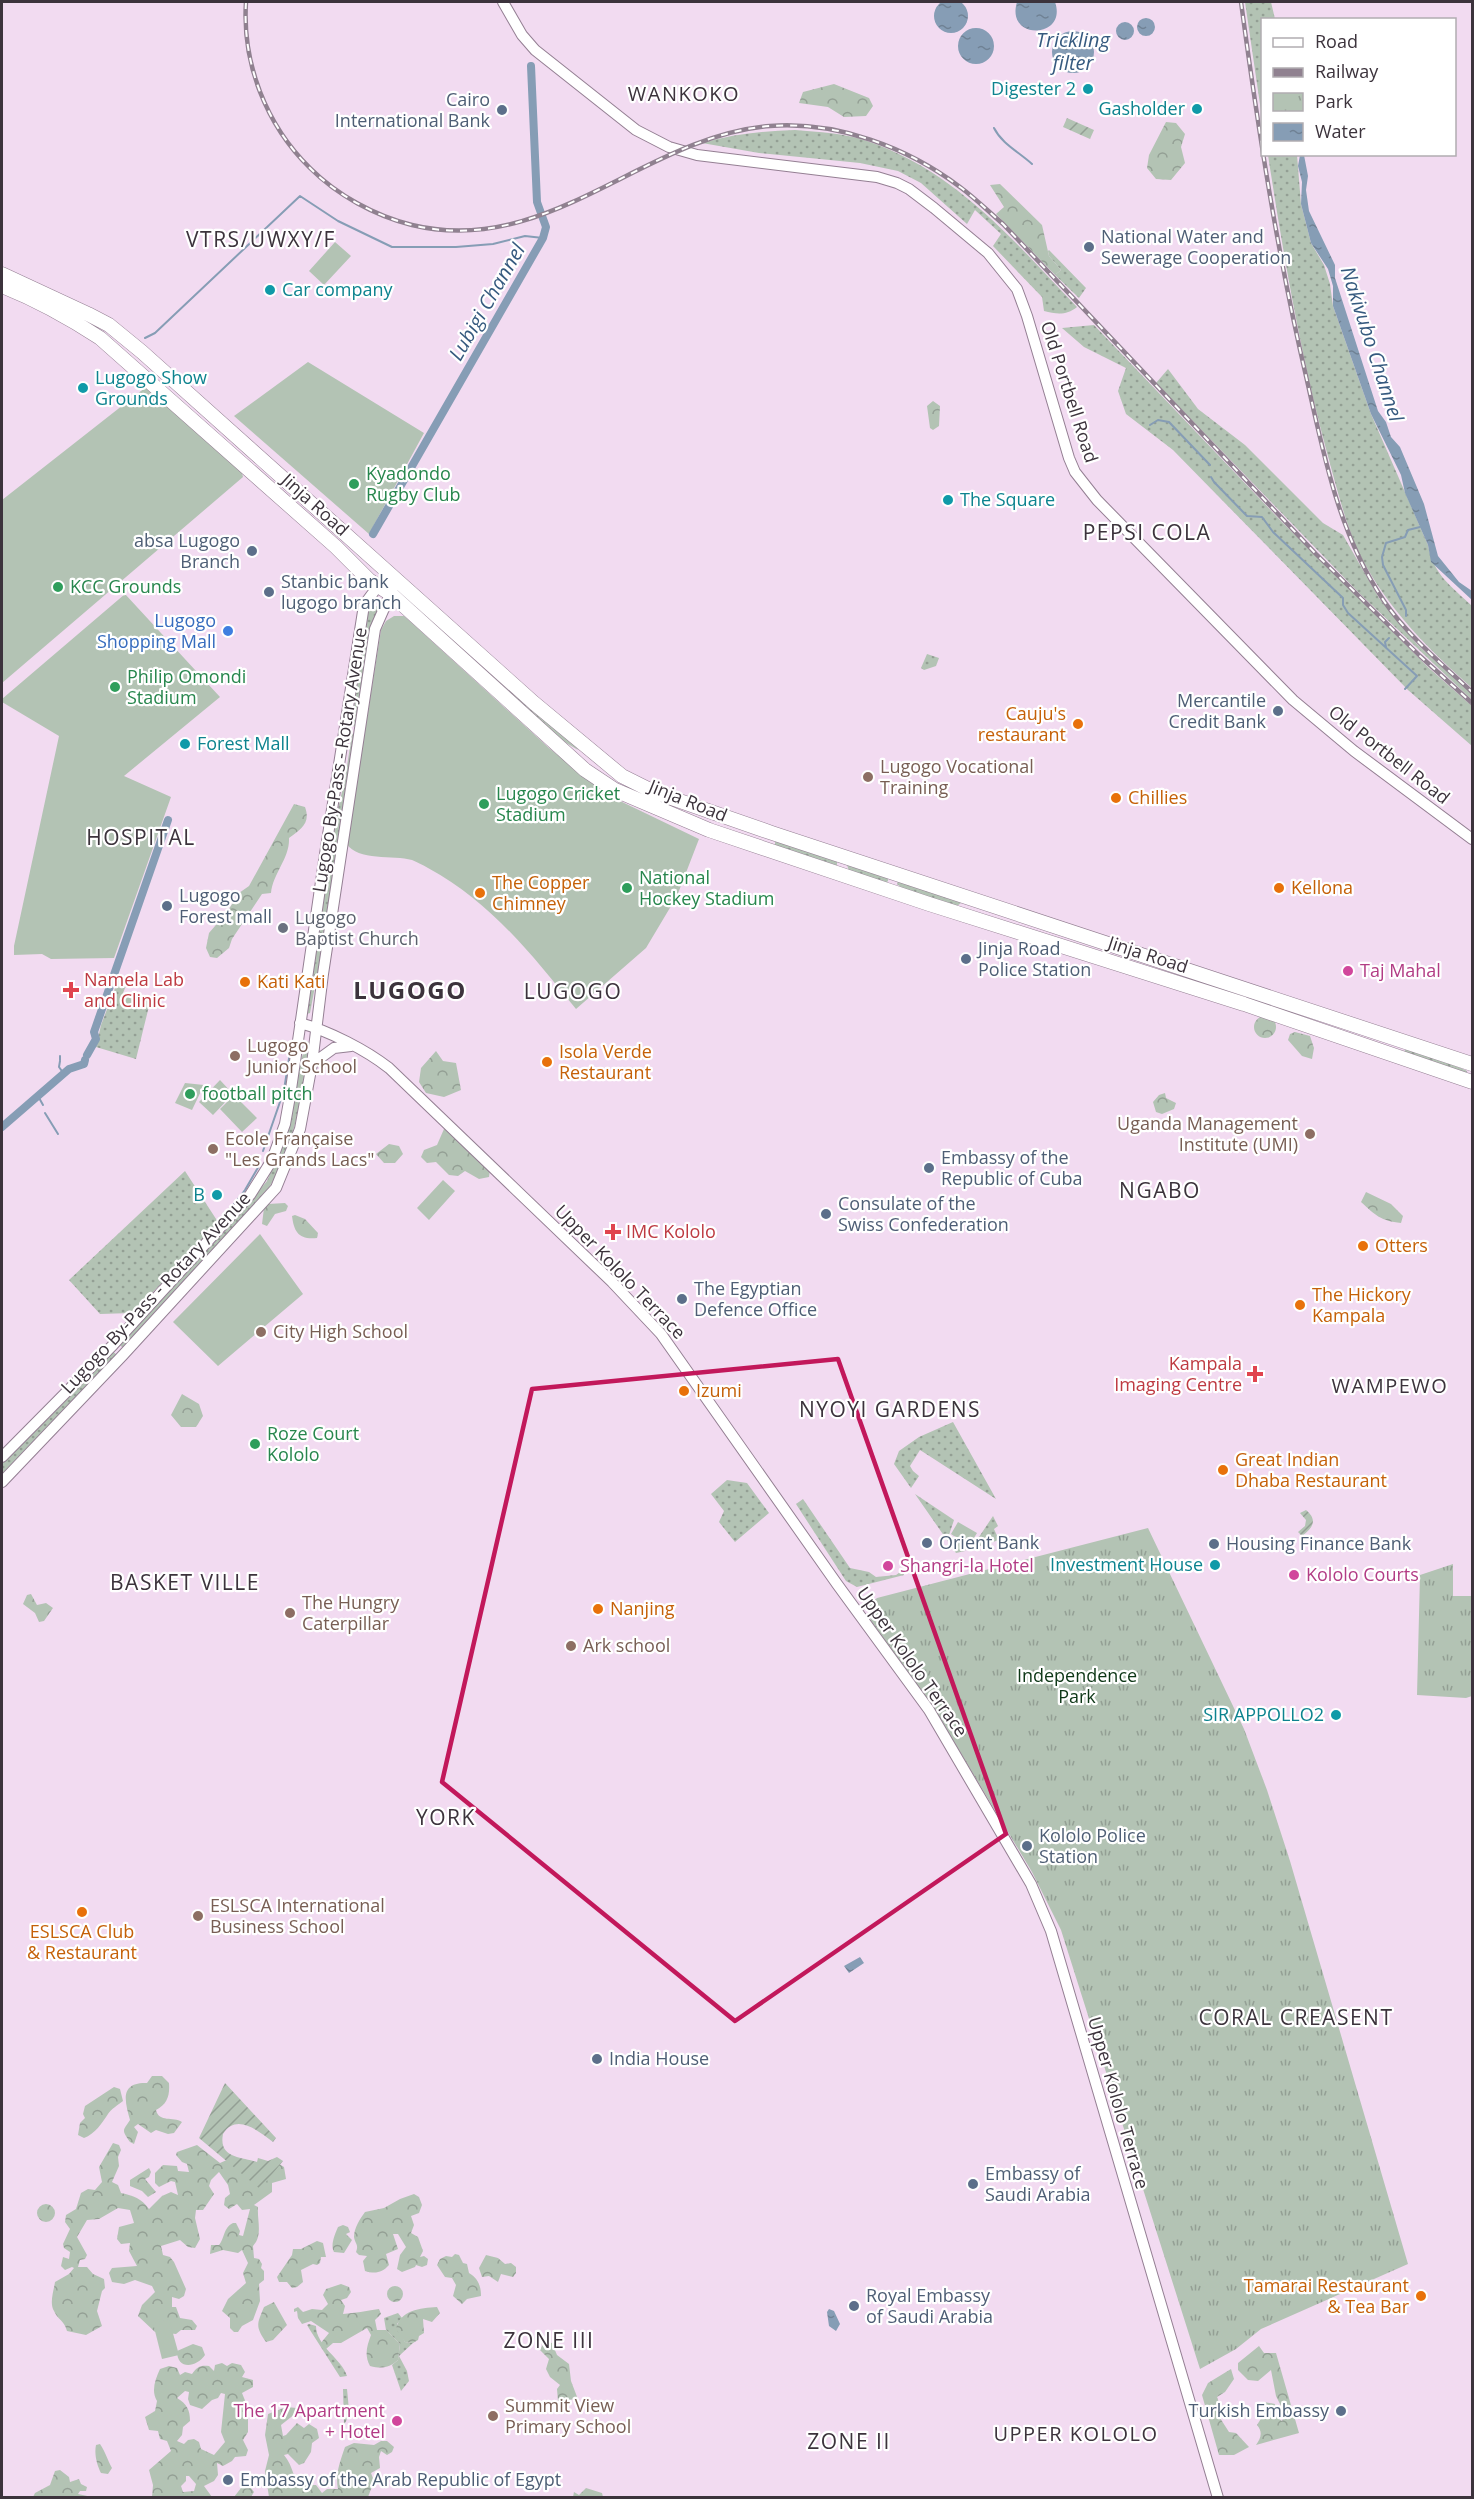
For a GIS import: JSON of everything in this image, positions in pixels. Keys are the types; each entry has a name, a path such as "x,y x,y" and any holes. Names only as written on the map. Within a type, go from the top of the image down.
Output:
{"highway":[{"name":"Jinja Road","path":"2,274 88,314 109,326 142,352 543,711 622,776 654,792 772,833 1472,1065"},
{"name":"Jinja Road","path":"2,286 37,300 67,316 132,365 378,586 392,595 585,770 608,786 665,813 767,850 1471,1080"},
{"path":"132,365 132,357 142,352"},
{"path":"767,850 767,842 772,833"},
{"path":"961,914 966,907 966,898"},
{"path":"1400,1058 1399,1051 1405,1042"}],"main road":[{"name":"Old Portbell Road","path":"502,2 522,35 536,50 627,123 669,147 697,155 846,172 897,183 934,208 988,253 1017,289 1069,458 1075,472 1097,500 1293,700 1354,752 1473,840"},
{"path":"378,586 395,578"},
{"name":"Lugogo By-Pass - Rotary Avenue","path":"2,1482 123,1355 276,1188 300,1129 312,1064 323,974 361,734 375,629 392,595 395,578"},
{"name":"Lugogo By-Pass - Rotary Avenue","path":"2,1457 113,1345 250,1195 272,1160 285,1124 364,605 378,586"},
{"path":"345,733 352,729 361,734"},
{"path":"308,971 323,974"},
{"name":"Upper Kololo Terrace","path":"300,1023 316,1027 379,1060 401,1078 612,1282 661,1334 940,1727 1031,1884 1051,1931 1218,2498"},
{"path":"312,1064 334,1048 351,1046"}],"highlighted area":[{"path":"838,1359 1006,1834 735,2021 442,1782 532,1389"}],"green space":[{"path":"1245,2 1271,2 1275,18 1261,18 1261,111"},
{"path":"834,84 869,98 873,106 866,116 844,117 828,107 799,103 803,92"},
{"path":"1067,118 1094,130 1090,139 1063,127"},
{"path":"1166,122 1176,123 1185,134 1181,147 1185,163 1171,180 1156,179 1147,168 1149,155"},
{"path":"795,130 858,138 899,154 928,170 982,210 1077,307 1069,312 1061,313 1044,311 1042,297 993,246 1001,234 975,210 967,224 921,183 898,171 860,163 759,153 702,143 748,133"},
{"path":"1268,156 1297,156 1301,204 1311,243 1324,265 1333,306 1371,414 1428,545 1434,564 1450,586 1472,606 1472,688 1410,628 1384,594 1361,557 1341,504 1326,449 1308,376 1286,266"},
{"path":"1000,184 1042,225 1049,256 1061,270 1055,275 996,214 1004,207 990,185"},
{"path":"335,242 351,256 324,285 309,271"},
{"path":"1049,250 1086,288 1079,298 1055,275 1061,270 1049,256"},
{"path":"1094,325 1282,522 1429,668 1472,706 1472,746 1408,690 1173,450 1126,414 1118,391 1126,368 1084,347 1062,328"},
{"name":"Kyadondo Rugby Club","path":"308,362 424,433 369,534 234,416"},
{"path":"1168,369 1198,409 1245,445 1323,523 1343,535 1379,598 1417,644 1472,694 1472,700 1358,592 1156,383"},
{"name":"KCC Grounds","path":"146,387 242,473 243,477 2,683 2,500"},
{"path":"933,401 940,406 939,426 933,430 930,428 927,406"},
{"path":"125,594 220,697 124,776 171,797 114,958 51,959 42,954 14,955 14,946 59,736 2,702 2,699"},
{"path":"372,603 379,608 358,725 351,727 368,614"},
{"path":"418,603 572,741 578,750 563,741 530,713 413,608"},
{"path":"394,616 404,616 549,748 594,784 618,800 699,839 677,896 646,948 576,1009 526,949 472,897 412,860 367,855 359,853 347,844 381,630 386,621"},
{"path":"927,654 939,658 936,666 924,670 921,668"},
{"path":"354,733 356,735 325,933 310,1013 307,1014 332,834"},
{"path":"294,804 305,807 306,821 289,838 287,852 271,893 262,894 232,939 229,948 217,958 210,957 206,948 209,933 239,893 249,886"},
{"path":"775,840 837,861 837,865 834,867 775,845"},
{"path":"847,865 888,878 888,881 886,883 849,871"},
{"path":"898,881 961,903 957,906 902,888 897,884"},
{"path":"120,975 129,979 123,993 151,998 136,1059 96,1047 101,1025"},
{"path":"1265,1016 1273,1019 1276,1027 1273,1035 1265,1038 1257,1035 1254,1027 1257,1019"},
{"path":"1295,1032 1310,1036 1314,1048 1312,1059 1302,1056 1288,1040 1290,1034"},
{"path":"307,1041 310,1043 296,1121 284,1159 265,1194 147,1324 122,1347 119,1343 225,1231 267,1181 284,1140 300,1063"},
{"path":"1406,1048 1467,1071 1466,1073 1404,1052"},
{"path":"436,1051 443,1061 456,1063 461,1090 444,1097 426,1093 419,1082 421,1068"},
{"path":"220,1080 233,1094 213,1115 199,1102"},
{"name":"football pitch","path":"185,1083 204,1085 192,1110 175,1103"},
{"path":"1165,1093 1166,1098 1176,1103 1174,1109 1162,1114 1156,1112 1153,1102 1159,1095"},
{"path":"234,1095 257,1118 242,1132 220,1109"},
{"path":"444,1129 461,1130 490,1169 489,1177 479,1179 465,1171 458,1176 449,1175 436,1162 427,1163 421,1157 424,1150 437,1145"},
{"path":"389,1144 399,1146 403,1154 395,1163 384,1163 376,1154"},
{"path":"185,1171 218,1222 187,1258 132,1313 100,1314 69,1280"},
{"path":"443,1180 455,1191 429,1220 417,1208"},
{"path":"1366,1192 1391,1204 1403,1216 1401,1223 1383,1219 1370,1210 1361,1202"},
{"path":"285,1203 288,1206 286,1211 275,1214 267,1226 262,1224 264,1208 268,1204"},
{"path":"292,1216 305,1219 318,1233 317,1238 306,1238 296,1231"},
{"path":"260,1234 303,1294 218,1366 173,1322"},
{"path":"111,1350 117,1355 2,1474 2,1463"},
{"path":"182,1394 199,1404 203,1416 196,1427 181,1427 171,1415"},
{"path":"953,1422 996,1499 920,1450 910,1466 919,1476 911,1488 894,1464 899,1451 919,1437"},
{"path":"727,1480 747,1483 769,1513 735,1542 719,1522 724,1511 711,1494"},
{"path":"915,1494 954,1520 949,1535 967,1547 965,1551 956,1553"},
{"path":"803,1499 850,1568 869,1572 876,1577 896,1575 903,1570 904,1575 857,1587 846,1581 796,1504"},
{"path":"1306,1510 1312,1517 1313,1524 1302,1536 1298,1532 1305,1526 1306,1520 1300,1513"},
{"path":"993,1516 998,1526 994,1529 999,1540 977,1547 975,1543"},
{"path":"958,1522 977,1533 969,1546 951,1534"},
{"name":"Independence Park","path":"1148,1528 1244,1729 1267,1790 1290,1861 1408,2264 1261,2329 1236,2349 1200,2369 1061,1930 1032,1872 936,1712 871,1621 868,1606 877,1598"},
{"path":"1453,1564 1453,1596 1472,1596 1472,1696 1466,1698 1417,1695 1420,1575"},
{"path":"31,1594 37,1605 46,1603 53,1608 44,1621 39,1622 35,1613 23,1604 27,1595"},
{"path":"152,2076 162,2076 169,2083 167,2099 156,2110 158,2114 163,2118 182,2122 174,2133 168,2134 156,2130 151,2133 138,2124 134,2127 138,2132 134,2144 124,2132 130,2120 126,2094 132,2086 147,2083"},
{"path":"225,2083 276,2138 273,2142 255,2129 241,2124 229,2128 223,2134 224,2148 233,2156 257,2162 258,2158 268,2161 277,2157 283,2161 260,2189 199,2138"},
{"path":"114,2087 120,2089 123,2101 111,2110 92,2134 84,2138 78,2135 80,2123 85,2118 83,2114 85,2106"},
{"path":"113,2143 119,2145 121,2150 118,2157 119,2166 112,2182 118,2185 121,2193 137,2198 149,2209 162,2196 171,2192 178,2195 175,2182 171,2181 159,2187 155,2183 155,2173 163,2165 177,2166 178,2171 189,2172 187,2164 176,2155 177,2152 197,2145 220,2163 229,2159 245,2173 276,2162 284,2167 286,2179 272,2183 272,2192 254,2205 258,2207 259,2228 258,2237 253,2246 254,2258 259,2259 262,2264 264,2280 259,2284 260,2301 253,2320 242,2326 238,2332 230,2328 230,2318 222,2311 228,2299 246,2283 243,2273 248,2263 242,2250 238,2253 223,2250 210,2254 211,2245 219,2245 227,2228 233,2223 236,2223 240,2231 239,2235 243,2236 250,2209 242,2210 237,2204 229,2209 224,2205 225,2198 230,2194 228,2185 219,2172 211,2180 209,2186 214,2194 203,2210 196,2210 195,2218 200,2239 195,2248 188,2247 180,2240 161,2246 163,2255 170,2257 174,2262 186,2289 184,2296 179,2299 172,2297 172,2307 176,2307 180,2318 192,2320 197,2326 195,2330 181,2330 176,2334 155,2332 138,2316 142,2305 155,2292 152,2286 135,2280 124,2284 112,2282 109,2273 112,2268 137,2266 129,2251 130,2243 121,2244 117,2239 119,2227 134,2223 130,2210 118,2208 99,2219 87,2220 77,2237 87,2255 85,2259 80,2260 78,2267 87,2267 93,2274 104,2279 105,2288 102,2291 97,2311 102,2326 86,2335 67,2331 52,2304 55,2282 69,2274 74,2268 65,2270 61,2266 63,2257 69,2259 70,2252 64,2248 63,2244 70,2229 65,2222 66,2215 76,2209 81,2193 88,2189 95,2190 102,2182 99,2167"},
{"path":"149,2168 151,2172 145,2179 156,2192 148,2197 142,2191 130,2186 130,2180"},
{"path":"414,2194 419,2197 422,2205 419,2213 411,2216 414,2225 411,2233 418,2237 423,2251 420,2257 424,2256 428,2259 427,2265 422,2267 416,2265 402,2272 397,2269 400,2255 406,2247 398,2234 393,2234 398,2249 386,2254 389,2265 378,2272 365,2271 363,2261 367,2256 356,2252 354,2237 361,2218 365,2212 384,2208"},
{"path":"46,2204 52,2207 55,2213 52,2219 46,2222 40,2219 37,2213 40,2207"},
{"path":"343,2225 348,2227 350,2232 346,2234 352,2240 344,2253 334,2252 334,2236 338,2227"},
{"path":"317,2241 323,2243 326,2257 321,2257 317,2265 313,2264 301,2270 303,2282 292,2288 287,2282 279,2282 277,2277 292,2255 293,2249 301,2249"},
{"path":"455,2254 467,2264 469,2273 477,2280 481,2296 467,2299 462,2304 453,2296 456,2285 452,2278 445,2277 437,2265 440,2259 446,2256 452,2257"},
{"path":"486,2255 498,2258 505,2264 511,2263 516,2267 516,2273 513,2277 501,2274 498,2282 489,2276 482,2277 479,2268"},
{"path":"341,2284 349,2287 351,2292 347,2298 341,2300 345,2306 343,2314 379,2309 381,2314 375,2320 377,2330 386,2330 400,2344 398,2360 395,2363 385,2367 370,2366 367,2347 371,2335 367,2328 341,2343 333,2343 326,2349 320,2344 329,2333 311,2321 302,2324 294,2309 298,2307 303,2312 312,2309 322,2310 328,2304 323,2295 326,2289"},
{"path":"395,2286 403,2294 395,2302 387,2294"},
{"path":"274,2302 287,2325 273,2340 266,2342 260,2332 259,2321 264,2307"},
{"path":"437,2307 440,2313 432,2322 423,2319 424,2333 419,2336 418,2340 413,2343 405,2342 396,2329 402,2318 418,2309"},
{"path":"398,2313 402,2318 397,2324 405,2342 413,2343 399,2356 407,2371 409,2381 401,2391 392,2365 398,2360 400,2344 386,2330 384,2318"},
{"path":"169,2319 179,2355 162,2359 153,2323"},
{"path":"307,2325 316,2326 320,2340 347,2376 340,2377"},
{"path":"552,2343 557,2355 569,2364 571,2381 579,2402 576,2399 558,2401 557,2389 560,2385 550,2377 546,2369 549,2359 540,2350 543,2344"},
{"path":"193,2344 202,2347 205,2355 197,2363 183,2364 177,2351"},
{"path":"1259,2346 1264,2353 1276,2353 1299,2433 1256,2445 1261,2435 1257,2425 1267,2409 1264,2402 1275,2404 1274,2414 1282,2421 1285,2414 1276,2396 1271,2370 1258,2381 1248,2380 1238,2370 1238,2363"},
{"path":"222,2363 227,2366 232,2363 241,2365 245,2372 242,2377 253,2380 253,2387 242,2393 248,2408 248,2432 243,2440 248,2450 246,2456 235,2457 223,2466 217,2463 218,2475 214,2481 204,2486 212,2497 152,2497 153,2485 149,2470 171,2451 167,2441 160,2439 158,2431 149,2430 145,2417 155,2411 157,2401 154,2385 160,2369 169,2366 177,2368 180,2375 185,2372 192,2374 197,2368 203,2366 209,2366 214,2371 215,2365","holes":["185,2391 189,2392 190,2405 202,2409 218,2398 221,2393 225,2394 221,2432 225,2442 214,2455 201,2449 199,2442 194,2439 184,2444 177,2441 182,2435 183,2427 190,2421 187,2408 177,2398","186,2476 189,2476 196,2484 194,2491 183,2492 181,2486 186,2481"]},
{"path":"1231,2369 1234,2379 1225,2392 1217,2397 1223,2413 1220,2418 1229,2432 1236,2433 1249,2447 1234,2455 1219,2455 1202,2395 1208,2383"},
{"path":"343,2389 347,2389 348,2408 348,2417 344,2425"},
{"path":"286,2407 297,2408 295,2414 281,2425 283,2436 297,2423 304,2428 309,2424 317,2429 319,2438 312,2443 311,2452 304,2463 299,2465 288,2454 284,2455 301,2485 316,2485 322,2493 327,2489 338,2489 338,2473 345,2447 354,2443 374,2445 387,2441 394,2447 387,2455 381,2451 380,2468 371,2473 374,2481 368,2497 269,2497 265,2471 269,2455 265,2435 268,2414"},
{"path":"100,2444 112,2468 108,2474 101,2473 97,2463 95,2448"},
{"path":"60,2470 69,2477 70,2482 79,2479 81,2484 87,2487 86,2491 80,2491 78,2494 92,2497 33,2497 35,2493 50,2485 55,2471"},
{"path":"241,2488 251,2488 254,2492 251,2497 234,2497"},
{"path":"586,2488 602,2493 603,2497 573,2497 574,2492 579,2495"}],"water":[{"path":"951,-1 963,4 968,16 963,28 951,33 939,28 934,16 939,4"},
{"name":"Trickling filter","path":"1017,2 1055,2 1057,14 1053,23 1046,29 1027,29 1020,24 1016,15"},
{"path":"1142,18 1150,18 1155,23 1153,34 1142,36 1137,31 1137,23"},
{"path":"1121,22 1129,22 1134,27 1132,38 1121,40 1116,35 1116,27"},
{"path":"976,28 989,33 994,46 989,59 976,64 963,59 958,46 963,33"},
{"name":"Trickling filter","path":"1073,31 1088,37 1094,52 1088,67 1073,73 1058,67 1052,52 1058,37"},
{"path":"1300,156 1304,156 1308,176 1306,190 1309,211 1335,265 1335,278 1378,411 1386,422 1391,437 1400,447 1424,504 1438,556 1459,582 1472,591 1472,600 1431,562 1428,545 1405,493 1401,475 1371,414 1333,306 1333,286 1328,269 1311,243 1301,204 1302,182 1298,166"},
{"path":"860,1957 864,1963 849,1973 844,1966"},
{"path":"829,2309 834,2311 840,2324 836,2331 829,2326 827,2312"}],"waterway":[{"name":"Lubigi Channel","path":"373,534 543,238 546,227 537,202 531,66"},
{"path":"994,128 1006,143 1032,164"},
{"path":"145,338 155,333 300,196 338,221 392,247 456,247 493,244 525,236 543,238"},
{"path":"1150,425 1158,420 1169,422 1210,465"},
{"path":"1211,477 1247,516 1262,517 1273,532 1343,598 1343,605 1348,613 1417,676 1405,689"},
{"path":"1406,616 1406,610 1383,565 1382,557 1386,543 1405,537 1408,530 1420,527"},
{"path":"1386,647 1385,642 1389,638"},
{"name":"Lubigi Channel","path":"87,1055 96,1039 94,1032 168,820"},
{"path":"284,1090 291,1046"},
{"name":"Lubigi Channel","path":"2,1127 69,1069 84,1064 85,1060"},
{"path":"60,1061 59,1067 64,1074"},
{"path":"38,1096 43,1105"},
{"path":"263,1151 281,1099"},
{"path":"45,1113 58,1134"},
{"path":"227,1213 245,1190 260,1164"}],"railway":[{"path":"246,2 248,48 260,92 269,113 294,151 321,178 344,196 384,216 412,225 461,231 508,225 552,211 680,150 724,134 770,126 820,128 846,133 894,149 917,160 960,187 1003,224 1316,554 1420,656 1472,703"},
{"path":"1241,2 1261,143"},
{"path":"1263,156 1286,283 1319,435 1344,521 1368,575 1393,614 1472,692"}],"place":[{"name":"Digester 2","path":"1088,89"},
{"name":"Gasholder","path":"1197,109"},
{"name":"Cairo International Bank","path":"502,110"},
{"name":"National Water and Sewerage Cooperation","path":"1089,247"},
{"name":"Car company","path":"270,290"},
{"name":"Lugogo Show Grounds","path":"83,388"},
{"name":"Kyadondo Rugby Club","path":"354,484"},
{"name":"The Square","path":"948,500"},
{"name":"absa Lugogo Branch","path":"252,551"},
{"name":"KCC Grounds","path":"58,587"},
{"name":"Stanbic bank lugogo branch","path":"269,592"},
{"name":"Lugogo Shopping Mall","path":"228,631"},
{"name":"Philip Omondi Stadium","path":"115,687"},
{"name":"Mercantile Credit Bank","path":"1278,711"},
{"name":"Cauju's restaurant","path":"1078,724"},
{"name":"Forest Mall","path":"185,744"},
{"name":"Lugogo Vocational Training","path":"868,777"},
{"name":"Chillies","path":"1116,798"},
{"name":"Lugogo Cricket Stadium","path":"484,804"},
{"name":"National Hockey Stadium","path":"627,888"},
{"name":"Kellona","path":"1279,888"},
{"name":"The Copper Chimney","path":"480,893"},
{"name":"Lugogo Forest mall","path":"167,906"},
{"name":"Lugogo Baptist Church","path":"283,928"},
{"name":"Jinja Road Police Station","path":"966,959"},
{"name":"Taj Mahal","path":"1348,971"},
{"name":"Kati Kati","path":"245,982"},
{"name":"Namela Lab and Clinic","path":"71,990"},
{"name":"Lugogo Junior School","path":"235,1056"},
{"name":"Isola Verde Restaurant","path":"547,1062"},
{"name":"football pitch","path":"190,1094"},
{"name":"Uganda Management Institute (UMI)","path":"1310,1134"},
{"name":"Ecole Française \"Les Grands Lacs\"","path":"213,1149"},
{"name":"Embassy of the Republic of Cuba","path":"929,1168"},
{"name":"B","path":"217,1195"},
{"name":"Consulate of the Swiss Confederation","path":"826,1214"},
{"name":"IMC Kololo","path":"613,1232"},
{"name":"Otters","path":"1363,1246"},
{"name":"The Egyptian Defence Office","path":"682,1299"},
{"name":"The Hickory Kampala","path":"1300,1305"},
{"name":"City High School","path":"261,1332"},
{"name":"Kampala Imaging Centre","path":"1255,1374"},
{"name":"Izumi","path":"684,1391"},
{"name":"Roze Court Kololo","path":"255,1444"},
{"name":"Great Indian Dhaba Restaurant","path":"1223,1470"},
{"name":"Orient Bank","path":"927,1543"},
{"name":"Housing Finance Bank","path":"1214,1544"},
{"name":"Investment House","path":"1215,1565"},
{"name":"Shangri-la Hotel","path":"888,1566"},
{"name":"Kololo Courts","path":"1294,1575"},
{"name":"Nanjing","path":"598,1609"},
{"name":"The Hungry Caterpillar","path":"290,1613"},
{"name":"Ark school","path":"571,1646"},
{"name":"SIR APPOLLO2","path":"1336,1715"},
{"name":"Kololo Police Station","path":"1027,1846"},
{"name":"ESLSCA Club & Restaurant","path":"82,1912"},
{"name":"ESLSCA International Business School","path":"198,1916"},
{"name":"India House","path":"597,2059"},
{"name":"Embassy of Saudi Arabia","path":"973,2184"},
{"name":"Tamarai Restaurant & Tea Bar","path":"1421,2296"},
{"name":"Royal Embassy of Saudi Arabia","path":"854,2306"},
{"name":"Turkish Embassy","path":"1341,2411"},
{"name":"Summit View Primary School","path":"493,2416"},
{"name":"The 17 Apartment + Hotel","path":"397,2421"},
{"name":"Embassy of the Arab Republic of Egypt","path":"228,2480"}],"district":[{"name":"WANKOKO","path":"684,94"},
{"name":"VTRS/UWXY/F","path":"261,240"},
{"name":"PEPSI COLA","path":"1147,533"},
{"name":"HOSPITAL","path":"141,838"},
{"name":"LUGOGO","path":"410,991"},
{"name":"LUGOGO","path":"573,992"},
{"name":"NGABO","path":"1160,1191"},
{"name":"WAMPEWO","path":"1390,1386"},
{"name":"NYOYI GARDENS","path":"890,1410"},
{"name":"BASKET VILLE","path":"185,1583"},
{"name":"YORK","path":"446,1818"},
{"name":"CORAL CREASENT","path":"1296,2018"},
{"name":"ZONE III","path":"549,2341"},
{"name":"UPPER KOLOLO","path":"1076,2434"},
{"name":"ZONE II","path":"849,2442"}],"water label":[{"name":"Nakivubo Channel","path":"1372,344"}]}
